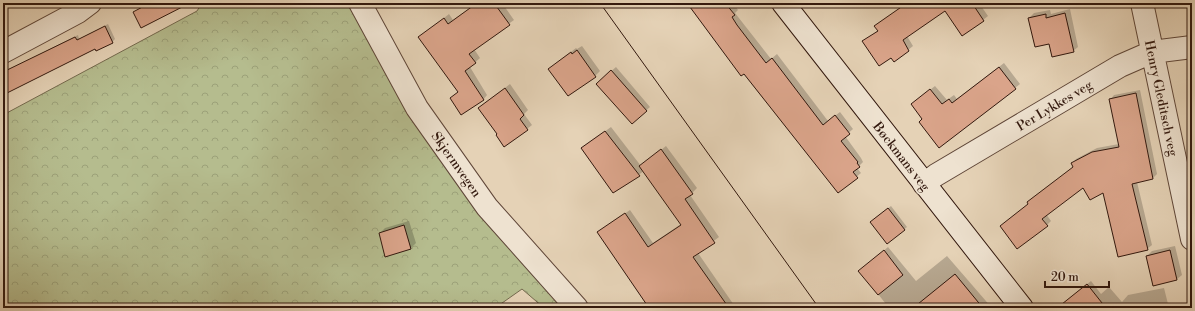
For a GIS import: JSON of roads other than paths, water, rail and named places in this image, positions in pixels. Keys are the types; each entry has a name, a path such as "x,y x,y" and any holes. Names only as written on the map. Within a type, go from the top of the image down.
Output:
{"street":[{"path":"3,52 78,12 90,3"},
{"name":"Skjermvegen","path":"360,3 417,108 487,207 577,308"},
{"name":"Bøckmans veg","path":"783,3 1022,308"},
{"name":"Henry Gleditsch veg","path":"1142,3 1192,239"},
{"name":"Per Lykkes veg","path":"924,184 942,171 1120,66 1152,52 1192,47"}],"tram line":[{"path":"600,3 819,308"}]}
